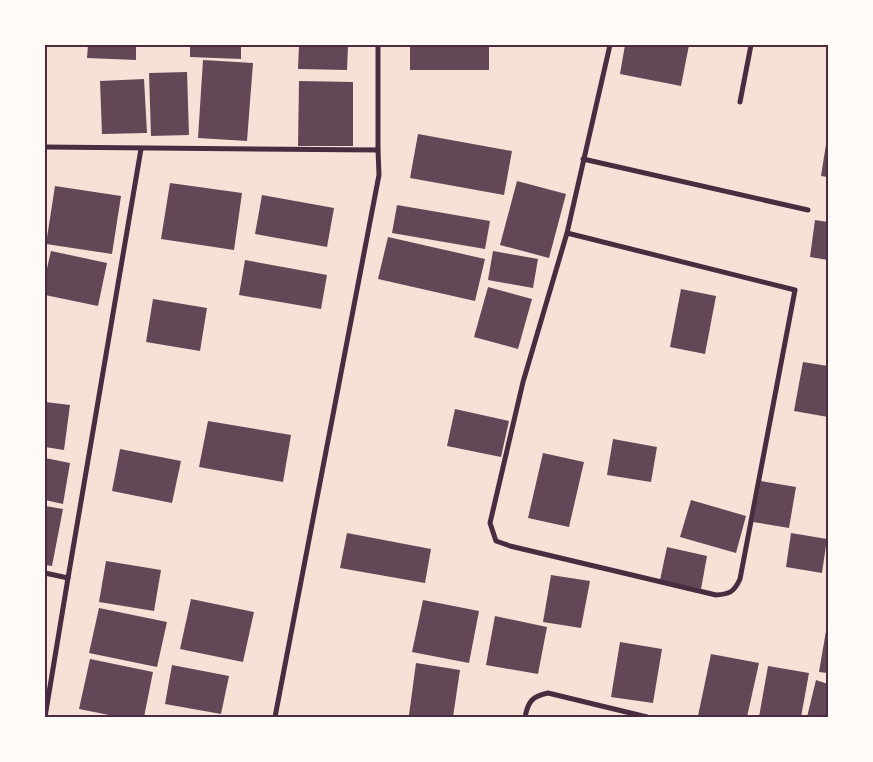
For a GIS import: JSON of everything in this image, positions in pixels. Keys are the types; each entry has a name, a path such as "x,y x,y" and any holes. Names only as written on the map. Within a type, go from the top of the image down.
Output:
{"street":[{"path":"275,717 378,175 378,45"},
{"path":"567,233 795,290 740,579 735,590 726,594 716,595 510,546 496,541 490,523 522,382 567,233 610,45"},
{"path":"740,102 751,45"},
{"path":"45,147 378,150"},
{"path":"45,717 141,149"},
{"path":"584,160 808,210"},
{"path":"45,573 68,578"},
{"path":"525,717 527,707 533,699 538,695 548,693 647,717"}],"building":[{"path":"88,45 136,45 136,60 87,58"},
{"path":"190,45 241,45 241,59 190,57"},
{"path":"299,45 348,45 347,70 298,69"},
{"path":"410,45 489,45 489,70 410,70"},
{"path":"625,45 689,45 681,86 620,74"},
{"path":"203,60 253,63 247,141 198,138"},
{"path":"187,72 189,135 151,136 149,73"},
{"path":"144,79 147,133 102,134 100,81"},
{"path":"299,81 353,82 353,146 298,146"},
{"path":"418,134 512,151 504,195 410,178"},
{"path":"828,139 828,177 821,176"},
{"path":"517,181 566,194 549,258 500,245"},
{"path":"170,183 242,193 234,250 161,239"},
{"path":"55,186 121,196 112,254 46,244"},
{"path":"262,195 334,208 327,247 255,234"},
{"path":"397,205 490,221 485,249 392,233"},
{"path":"815,220 828,222 828,260 810,257"},
{"path":"388,237 485,259 475,301 378,279"},
{"path":"51,251 107,263 98,306 45,295 45,277"},
{"path":"493,251 538,259 533,288 488,280"},
{"path":"245,260 327,275 321,309 239,295"},
{"path":"488,287 532,299 518,349 474,337"},
{"path":"681,289 716,296 705,354 670,347"},
{"path":"153,299 207,308 200,351 146,342"},
{"path":"803,362 828,366 828,417 794,411"},
{"path":"45,402 70,405 64,450 45,447"},
{"path":"455,409 509,421 501,457 447,446"},
{"path":"208,421 291,435 283,482 199,467"},
{"path":"613,439 657,447 651,482 607,475"},
{"path":"120,449 181,461 172,503 112,491"},
{"path":"543,453 584,462 569,527 528,518"},
{"path":"45,458 70,463 63,504 45,500"},
{"path":"761,481 796,487 789,528 753,522"},
{"path":"691,500 746,516 736,553 680,537"},
{"path":"45,506 63,509 52,566 45,565"},
{"path":"347,533 431,549 425,583 340,568"},
{"path":"791,533 827,539 822,573 786,567"},
{"path":"667,547 707,556 701,589 660,580"},
{"path":"106,561 161,570 154,611 99,602"},
{"path":"551,575 590,581 581,628 543,622"},
{"path":"191,599 254,612 243,662 180,649"},
{"path":"423,600 479,611 469,663 412,652"},
{"path":"99,608 167,622 157,667 89,653"},
{"path":"495,616 547,627 538,674 486,665"},
{"path":"828,626 828,673 819,672"},
{"path":"620,642 662,649 653,703 611,697"},
{"path":"711,654 759,663 747,717 698,716"},
{"path":"90,659 153,672 144,717 119,717 79,709"},
{"path":"416,663 460,670 453,717 409,715"},
{"path":"172,665 229,676 221,714 165,704"},
{"path":"768,666 809,673 801,717 759,717"},
{"path":"816,680 828,684 828,717 807,717"}]}
